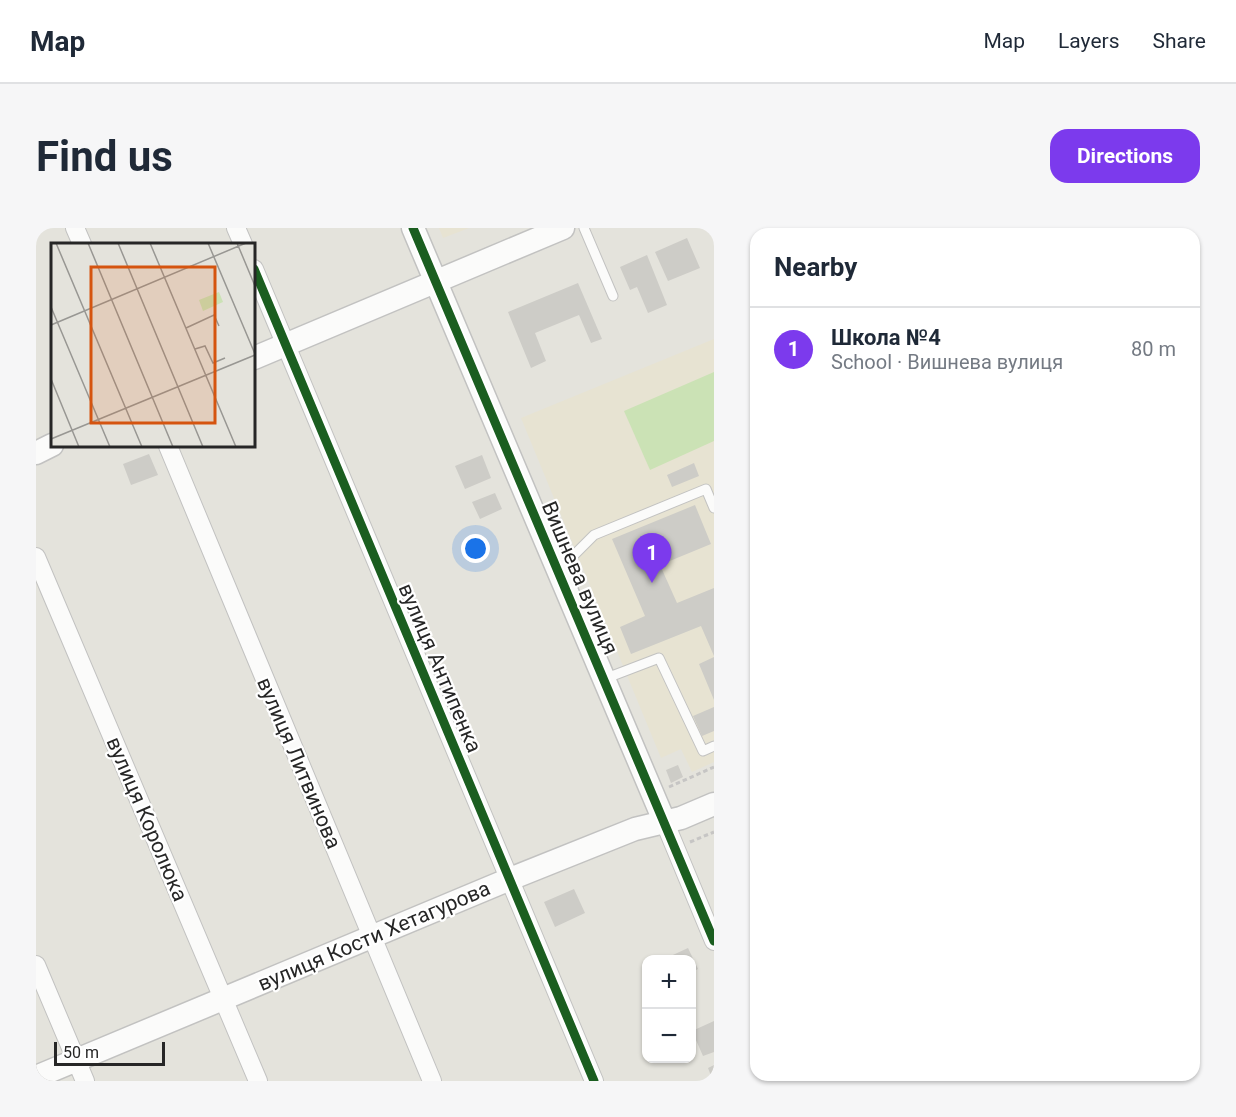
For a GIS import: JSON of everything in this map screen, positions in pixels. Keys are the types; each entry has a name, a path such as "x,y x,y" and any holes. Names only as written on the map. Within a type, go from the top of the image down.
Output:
{"street":[{"path":"75,228 82,243"},
{"path":"236,228 243,243"},
{"name":"Вишнева вулиця","path":"413,228 714,941"},
{"path":"255,358 563,228"},
{"name":"вулиця Антипенка","path":"255,272 594,1081"},
{"path":"36,453 51,446"},
{"name":"вулиця Литвинова","path":"168,447 432,1081"},
{"name":"вулиця Королюка","path":"36,557 258,1081"},
{"name":"вулиця Кости Хетагурова","path":"36,1077 635,829 669,833 714,804"},
{"path":"36,965 85,1081"}],"lane":[{"path":"584,228 613,296"},
{"path":"555,564 575,554 594,535 706,489 714,508"},
{"path":"604,679 659,658 703,751 714,746"}],"path":[{"path":"668,787 714,767"},
{"path":"669,833 690,842 714,832"}],"shaded area":[{"path":"439,228 469,228 443,238"},
{"path":"714,339 714,762 692,772 681,749 661,758 521,418"}],"green space":[{"path":"714,372 714,441 650,470 624,411"}],"building":[{"path":"687,238 700,268 668,281 655,252"},
{"path":"647,255 667,305 648,313 637,287 630,290 620,267"},
{"path":"578,283 602,339 591,343 579,315 535,333 546,361 531,368 508,312"},
{"path":"149,454 158,475 131,485 123,464"},
{"path":"482,455 491,478 465,489 455,466"},
{"path":"694,463 699,476 672,487 667,475"},
{"path":"495,493 502,509 480,519 472,502"},
{"path":"695,505 711,544 660,565 677,603 714,588 714,656 701,626 631,654 620,627 645,616 612,539"},
{"path":"714,657 714,700 699,664"},
{"path":"714,707 714,731 702,736 693,716"},
{"path":"678,765 683,777 671,783 666,770"},
{"path":"574,889 585,913 555,927 544,902"},
{"path":"688,948 691,955 673,955"},
{"path":"714,1021 714,1052 703,1056 696,1040 696,1029"},
{"path":"714,1065 714,1081 713,1081 708,1068"}],"cycle path":[{"path":"413,228 714,941"},
{"path":"255,271 594,1081"}],"place":[{"name":"Школа №4","path":"652,583"}]}
